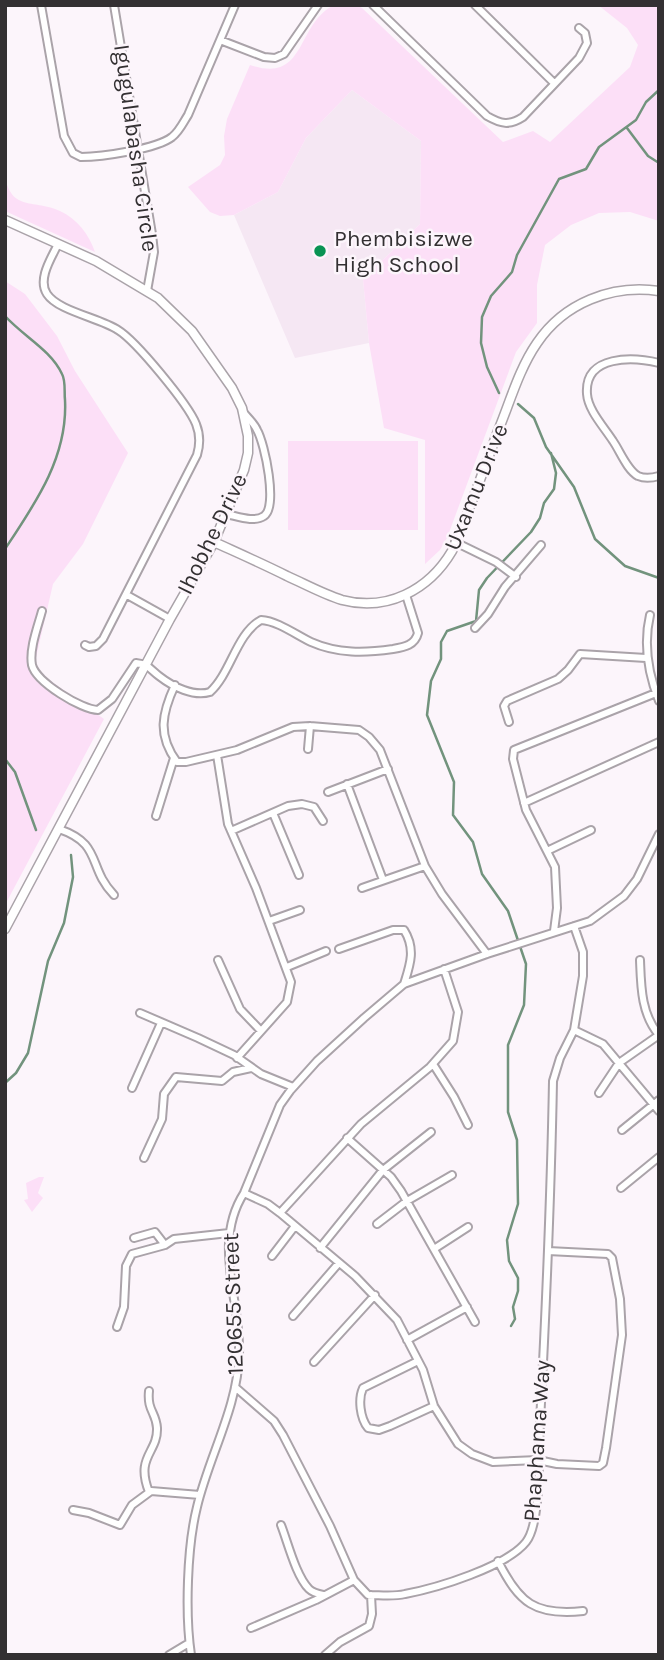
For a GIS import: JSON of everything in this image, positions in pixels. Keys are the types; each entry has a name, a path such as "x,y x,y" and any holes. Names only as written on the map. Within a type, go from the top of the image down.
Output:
{"street":[{"path":"41,5 67,147 81,157 138,149 170,139 180,129 235,5"},
{"name":"Igugulabasha Circle","path":"114,5 154,252 147,291"},
{"path":"220,40 264,57 275,58 284,54 318,5"},
{"path":"373,5 487,116 503,124 523,117 585,50 587,37 579,28"},
{"path":"475,5 554,83"},
{"name":"Ihobhe Drive","path":"5,220 96,261 158,298 192,331 232,388 243,412 248,436 244,470 214,542 170,619 5,929"},
{"path":"58,244 44,275 44,289 47,294 62,305 110,325 130,339 188,411 199,435 197,455 127,595 99,644 89,647 85,645"},
{"name":"Uxamu Drive","path":"214,542 340,599 371,603 406,595 434,575 447,560 527,359 548,328 568,312 599,296 626,290 659,291"},
{"path":"659,363 639,358 613,360 594,372 587,394 591,407 633,472 646,478 659,476"},
{"path":"226,514 258,519 265,516 270,509 263,446 257,428 243,412"},
{"path":"455,542 496,562 516,577"},
{"path":"475,628 541,545"},
{"path":"127,595 170,619"},
{"path":"42,611 32,655 33,668 44,680 85,708 98,710 107,705 136,663 146,664 159,676 194,693 211,692 223,678 253,627 261,620 270,621 313,643 345,652 372,652 409,645 414,642 418,633 406,595"},
{"path":"650,615 646,630 646,658 659,701"},
{"path":"509,722 504,706 507,701 558,679 580,654 646,658"},
{"path":"175,685 164,708 163,720 166,742 177,762 217,755 268,739 293,727 359,730 369,737 380,750 425,866 442,894 487,954"},
{"path":"554,931 557,874 524,803 513,759 514,750 656,693"},
{"path":"308,749 310,726"},
{"path":"524,803 659,742"},
{"path":"217,755 224,810 230,831 269,921 291,982 287,1002 237,1058"},
{"path":"156,816 174,758"},
{"path":"328,792 388,769"},
{"path":"347,785 383,880"},
{"path":"230,831 288,806 307,805 318,811 323,821"},
{"path":"273,813 299,875"},
{"path":"59,829 86,843 101,878 114,895"},
{"path":"547,851 592,830"},
{"name":"120655 Street","path":"191,1655 189,1606 192,1544 200,1496 235,1387 239,1350 230,1270 229,1233 237,1205 280,1105 293,1087 364,1017 404,984 590,920 624,896 637,878 659,834"},
{"path":"362,888 425,866"},
{"path":"269,921 300,910"},
{"name":"Phaphama Way","path":"371,1595 404,1595 448,1584 520,1548 533,1529 548,1251 553,1081 559,1058 574,1030 584,963 574,926"},
{"path":"339,949 393,930 404,930 412,950 404,984"},
{"path":"287,967 326,951"},
{"path":"218,960 240,1009 261,1031"},
{"path":"599,1093 619,1063 659,1035 644,1006 640,960"},
{"path":"280,1213 347,1138 433,1064 453,1041 458,1023 456,1002 444,969"},
{"path":"140,1013 198,1038 251,1068 293,1087"},
{"path":"132,1088 161,1023"},
{"path":"574,1030 603,1044 656,1102 659,1111"},
{"path":"433,1064 468,1125"},
{"path":"144,1158 162,1119 164,1094 176,1077 222,1081 233,1072 251,1068"},
{"path":"622,1130 656,1102"},
{"path":"320,1248 383,1170 431,1132"},
{"path":"347,1138 396,1184 475,1322"},
{"path":"621,1188 659,1157"},
{"path":"377,1224 407,1201 452,1175"},
{"path":"244,1193 280,1213 375,1296 397,1320 423,1370 434,1406 458,1444 472,1454 493,1462 538,1460 557,1464 599,1465 603,1463 606,1448 622,1335 620,1299 612,1258 608,1254 548,1251"},
{"path":"272,1256 295,1226"},
{"path":"434,1249 468,1227"},
{"path":"134,1238 155,1231 165,1245"},
{"path":"117,1326 124,1307 126,1266 129,1259 139,1251 165,1245 174,1239 229,1233"},
{"path":"293,1316 338,1264"},
{"path":"314,1362 375,1296"},
{"path":"407,1340 467,1307"},
{"path":"418,1361 363,1388 360,1393 361,1416 368,1428 379,1430 434,1406"},
{"path":"235,1387 274,1421 330,1526 354,1580 371,1595 372,1614 369,1626 340,1642 325,1655"},
{"path":"149,1391 148,1402 157,1426 143,1471 149,1492"},
{"path":"72,1510 122,1524 132,1505 149,1492 161,1490 200,1496"},
{"path":"281,1525 308,1588 324,1595"},
{"path":"498,1561 515,1593 527,1603 545,1612 583,1611"},
{"path":"251,1629 316,1601 354,1580"},
{"path":"169,1655 190,1643"}],"shaded area":[{"path":"334,5 357,5 362,8 503,142 533,131 550,142 630,67 638,45 627,28 598,5 659,5 659,221 630,212 599,213 571,225 545,245 537,285 537,323 516,352 447,538 440,550 425,564 425,440 384,428 369,343 363,279 420,224 421,141 352,90 306,138 278,192 234,215 220,216 210,212 188,187 220,165 225,155 227,119 250,65 268,69 282,66 291,60 312,25"},
{"name":"Phembisizwe High School","path":"352,90 421,141 420,224 363,279 369,343 295,358 234,215 278,192 306,138"},
{"path":"5,176 8,187 18,200 60,211 72,218 86,233 95,252 5,211"},
{"path":"5,281 25,294 57,336 75,371 128,453 83,544 53,584 35,662 37,669 45,677 104,719 5,905"},
{"path":"288,441 418,441 418,530 288,530"},
{"path":"44,1177 38,1193 43,1198 32,1212 24,1200 28,1199 26,1183"}],"waterway":[{"path":"499,393 487,367 481,343 482,317 491,296 512,272 517,255 559,179 586,169 599,147 636,120 646,102 659,90"},
{"path":"627,128 648,156 659,163"},
{"path":"5,316 57,365 64,380 65,400 65,421 55,460 38,497 5,549"},
{"path":"518,404 534,418 546,447 574,487 595,539 625,566 659,578"},
{"path":"511,1326 515,1319 513,1307 518,1291 518,1278 509,1261 507,1240 518,1204 517,1140 508,1112 508,1045 524,1005 526,964 508,911 482,874 473,842 453,815 454,782 427,715 431,681 441,659 441,642 447,631 476,621 479,590 531,532 540,518 544,503 554,489 556,473 551,453"},
{"path":"5,759 15,772 36,830"},
{"path":"5,1083 16,1073 28,1053 48,961 64,923 73,877 71,855"}],"place":[{"name":"Phembisizwe High School","path":"320,251"}]}
